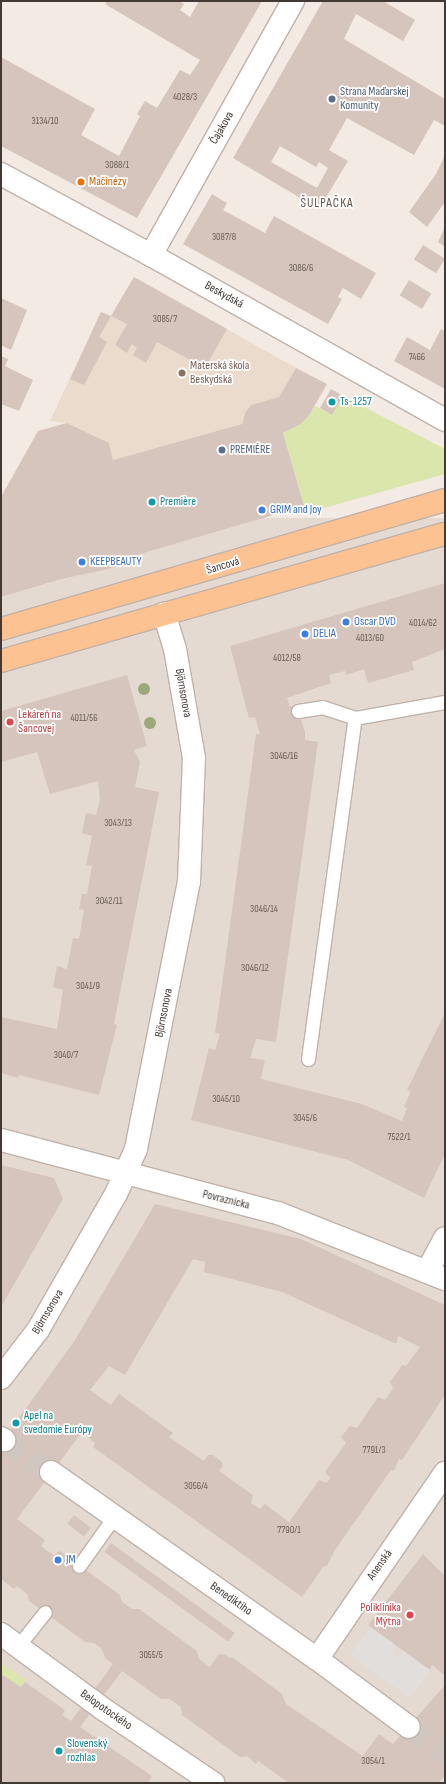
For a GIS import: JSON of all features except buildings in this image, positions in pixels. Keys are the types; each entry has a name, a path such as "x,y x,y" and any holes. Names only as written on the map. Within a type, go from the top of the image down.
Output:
{"main road":[{"name":"Šancová","path":"1,629 445,500"},
{"path":"1,661 445,534"}],"street":[{"name":"Čajakova","path":"151,255 293,1"},
{"name":"Beskydská","path":"1,174 151,255 445,420"},
{"name":"Björnsonova","path":"1,1378 38,1330 125,1174 136,1149 189,882 194,758 175,649 164,614"},
{"name":"Povraznícka","path":"1,1140 125,1174 278,1213 436,1275"},
{"path":"436,1275 445,1238"},
{"name":"Benediktiho","path":"51,1472 317,1659 409,1727"},
{"name":"Anenská","path":"317,1659 445,1473"},
{"name":"Belopotockého","path":"9,1640 103,1709 213,1783"}],"lane":[{"path":"298,711 322,707 355,718 445,702"},
{"path":"308,1058 355,718"},
{"path":"79,1566 114,1517"},
{"path":"9,1640 45,1612"}],"shaded area":[{"name":"Materská škola Beskydská","path":"134,277 296,368 279,397 251,405 244,415 242,424 113,460 109,443 67,423 50,421 101,312 111,316"},
{"path":"1,518 445,518 445,1783 1,1783"},
{"path":"371,1627 396,1645 391,1653 399,1658 404,1651 430,1670 410,1698 350,1655"}],"green space":[{"path":"343,396 445,449 445,474 306,513 283,433 301,424 316,406 332,415"},
{"path":"1,1663 26,1680 21,1687 1,1674"}],"tunnel":[{"path":"4,1440 51,1472"},
{"path":"409,1727 445,1755"}],"place":[{"name":"Strana Maďarskej Komunity","path":"332,99"},
{"name":"Mačinézy","path":"81,182"},
{"name":"Materská škola Beskydská","path":"182,373"},
{"name":"Ts-1257","path":"332,402"},
{"name":"PREMIÉRE","path":"222,450"},
{"name":"Premiѐre","path":"152,502"},
{"name":"GRIM and Joy","path":"262,510"},
{"name":"KEEPBEAUTY","path":"82,562"},
{"name":"Oscar DVD","path":"346,622"},
{"name":"DELIA","path":"305,634"},
{"name":"Lekáreň na Šancovej","path":"10,722"},
{"name":"Apel na svedomie Európy","path":"16,1423"},
{"name":"JM","path":"58,1560"},
{"name":"Poliklinika Mýtna","path":"410,1615"},
{"name":"Slovenský rozhlas","path":"59,1751"}],"district":[{"name":"ŠULPAČKA","path":"327,203"}]}
